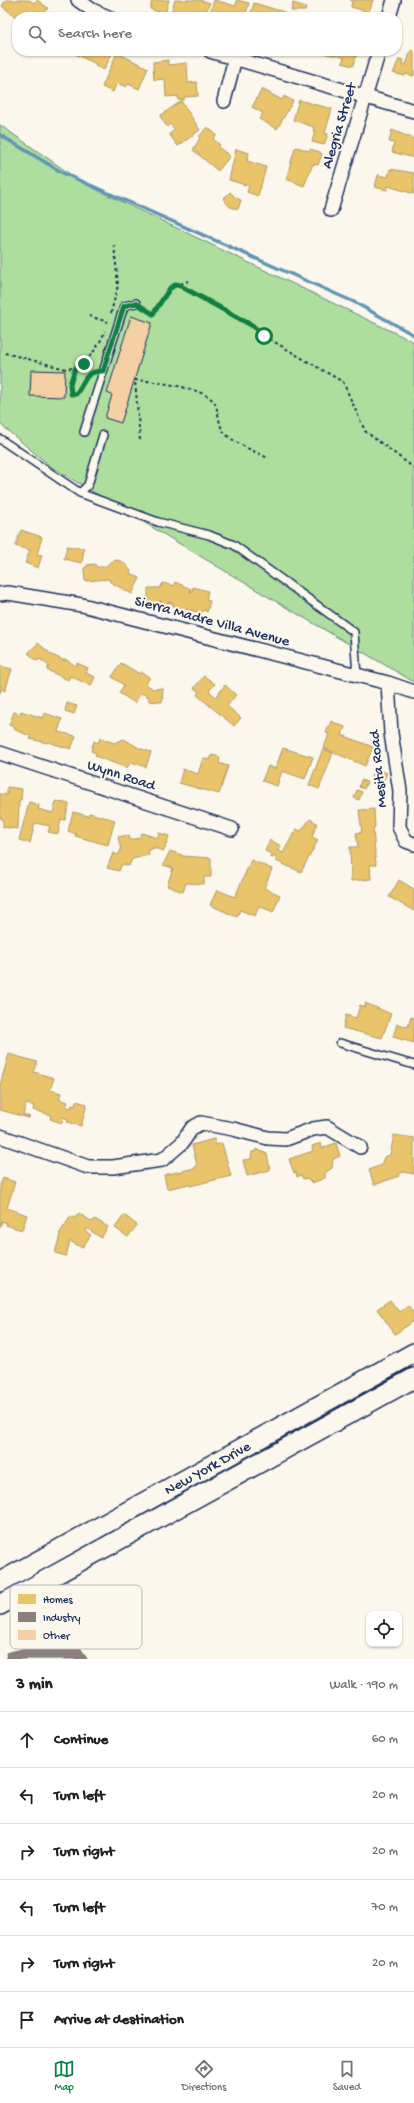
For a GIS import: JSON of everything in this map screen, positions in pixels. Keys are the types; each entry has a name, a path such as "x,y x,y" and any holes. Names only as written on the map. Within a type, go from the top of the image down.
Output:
{"main road":[{"name":"New York Drive","path":"0,1582 224,1460 414,1353"},
{"name":"New York Drive","path":"37,1585 414,1378"},
{"path":"224,1460 234,1478"},
{"name":"New York Drive","path":"0,1605 10,1600"}],"street":[{"path":"78,0 97,12"},
{"path":"390,12 394,0"},
{"path":"228,56 414,111"},
{"name":"Alegria Street","path":"331,210 377,56"},
{"path":"224,101 235,58"},
{"name":"Sierra Madre Villa Avenue","path":"0,594 8,593 82,605 388,683 414,692"},
{"name":"Mesita Road","path":"388,683 391,733 400,791 399,828 406,841 414,844"},
{"name":"Wynn Road","path":"0,752 232,829"},
{"path":"0,1136 88,1167 113,1167 162,1160 182,1143 192,1128 201,1123 234,1128 268,1138 286,1139 313,1129 327,1127 360,1147"}],"lane":[{"path":"84,432 124,306 136,303"},
{"path":"80,493 88,485 104,435"},
{"path":"0,439 80,493 158,522 209,535 234,545 354,632 357,676"},
{"path":"340,1043 414,1065"}],"path":[{"path":"5,353 66,369 75,369 84,364 104,333 118,285 114,244"},
{"path":"136,303 153,314 170,288 188,281"},
{"path":"177,284 253,326 264,336 343,382 365,431 414,468"},
{"path":"89,316 108,322"},
{"path":"75,369 70,384 71,394 76,394 87,375 96,371 103,371"},
{"path":"140,440 135,380 158,381 206,396 213,401 224,432 238,443 268,458"}],"green space":[{"path":"0,125 83,183 414,342 414,682 50,466 0,424"}],"building: Homes":[{"path":"6,0 29,0 34,3 37,0 48,8 44,12 12,12 12,14 2,6"},
{"path":"151,0 169,0 166,12 159,12 150,9"},
{"path":"175,0 199,0 210,3 206,12 171,12"},
{"path":"214,0 236,6 237,0 249,3 246,12 210,12"},
{"path":"350,0 373,0 369,12 351,7 352,1"},
{"path":"254,3 284,12 251,12"},
{"path":"293,3 306,7 305,11 291,11"},
{"path":"411,50 414,51 414,76 406,74 405,76 393,73 399,59 403,60 402,64 406,65"},
{"path":"79,56 111,56 104,70 95,66 96,64"},
{"path":"116,56 123,56 148,68 139,89 128,84 126,87 117,83 113,92 102,87"},
{"path":"338,56 356,56 353,66 342,63 344,57"},
{"path":"168,60 168,65 187,63 188,83 197,82 198,96 184,97 184,100 178,100 178,96 166,97 165,79 154,80 153,62"},
{"path":"262,89 282,100 284,96 293,101 277,129 259,119 263,113 252,107"},
{"path":"299,100 332,109 325,133 328,134 324,145 312,142 315,131 313,131 314,127 293,120"},
{"path":"181,101 200,130 178,146 169,134 175,130 170,124 167,127 160,116"},
{"path":"207,127 217,135 213,139 220,145 218,147 230,156 218,171 193,150 200,138 199,137"},
{"path":"392,130 414,139 414,158 392,152 394,143 389,142"},
{"path":"297,147 309,151 310,149 322,154 318,165 313,164 304,186 286,179 295,148"},
{"path":"236,149 249,153 247,161 266,167 258,196 247,192 249,186 229,180"},
{"path":"390,169 414,173 414,194 388,186 387,190 375,187 378,175 388,177"},
{"path":"230,192 236,198 241,200 238,209 230,207 223,199"},
{"path":"21,530 42,537 37,554 42,555 38,568 25,563 30,550 15,546"},
{"path":"67,546 84,548 82,563 64,559"},
{"path":"117,560 123,562 131,571 130,573 140,578 132,594 110,582 109,579 85,581 84,568 87,567 87,565 95,564 96,567 105,567 110,562"},
{"path":"175,582 191,589 190,592 192,592 193,587 208,591 206,600 210,601 207,612 203,610 202,613 173,606 173,604 168,602 167,605 161,603 160,600 160,603 148,603 148,588 160,588 163,583 174,586"},
{"path":"38,643 52,655 65,661 65,659 76,666 77,663 88,668 86,673 95,677 91,686 70,676 68,680 47,670 49,666 40,659 37,661 28,653"},
{"path":"121,663 140,674 141,672 150,677 146,684 153,689 163,688 162,702 149,701 149,697 141,693 135,703 119,693 124,685 112,677"},
{"path":"0,666 12,669 5,691 1,689 0,693"},
{"path":"204,676 215,684 209,691 216,697 225,685 236,695 227,706 241,718 234,726 197,695 199,692 194,688"},
{"path":"67,703 77,706 74,714 65,711"},
{"path":"21,711 42,718 44,713 62,719 58,732 76,736 71,749 48,742 30,739 31,736 15,730 16,728 9,725 14,712 20,714"},
{"path":"331,721 345,727 342,735 373,747 365,766 324,748 329,734 326,733"},
{"path":"100,738 114,743 124,739 139,748 151,752 146,767 131,762 127,768 95,756 96,753 91,751 94,741 98,743"},
{"path":"283,748 313,757 305,779 282,771 277,786 262,781 268,766 275,769"},
{"path":"323,749 333,753 319,789 309,785"},
{"path":"212,755 220,757 219,763 228,766 219,794 179,783 183,769 198,774 203,758 210,760"},
{"path":"374,768 387,773 383,782 371,777"},
{"path":"361,780 367,782 364,789 359,787"},
{"path":"7,787 22,789 21,800 19,800 18,829 3,827 3,819 0,818 0,794 7,795"},
{"path":"357,790 362,792 359,800 354,798"},
{"path":"56,801 69,804 65,820 61,819 58,834 48,832 50,826 35,823 30,843 19,840 29,802 39,805 38,809 53,813"},
{"path":"374,809 375,827 373,828 376,865 370,865 371,879 351,881 350,847 358,847 356,833 362,832 359,810"},
{"path":"73,812 88,816 89,813 115,820 108,845 75,836 76,834 68,831"},
{"path":"310,819 317,823 312,837 318,840 301,872 276,861 276,856 274,855 273,858 270,857 272,854 265,851 270,840 281,846 278,851 283,853 296,829 301,831"},
{"path":"142,833 157,838 159,833 169,836 164,851 154,848 148,851 149,855 132,859 129,866 122,864 119,871 107,868 113,853 118,855 121,850 118,837 129,835 130,840 139,838"},
{"path":"170,851 182,856 211,858 211,877 204,877 204,884 186,883 183,892 167,886 173,868 163,865"},
{"path":"251,860 272,869 264,888 280,895 273,912 259,906 255,916 240,910 237,917 210,905 217,890 235,897"},
{"path":"399,880 414,889 414,911 389,897"},
{"path":"365,1003 391,1014 382,1038 343,1028 346,1015 356,1018 360,1005 366,1007"},
{"path":"411,1017 414,1018 414,1043 393,1037 397,1024 408,1027"},
{"path":"9,1054 37,1062 34,1072 54,1078 50,1090 61,1093 59,1099 68,1102 66,1106 71,1108 72,1105 75,1106 76,1101 87,1104 81,1126 67,1122 68,1119 63,1117 62,1123 50,1119 51,1115 33,1110 34,1106 26,1104 23,1115 30,1117 29,1118 0,1110 0,1085"},
{"path":"394,1135 414,1138 414,1174 403,1172 399,1174 399,1176 374,1185 369,1170 381,1165 384,1157 390,1155"},
{"path":"214,1139 216,1145 222,1143 231,1176 190,1186 189,1184 167,1189 164,1175 195,1168 197,1165 192,1145"},
{"path":"321,1143 322,1148 336,1143 340,1156 333,1159 332,1168 325,1173 325,1178 312,1183 307,1178 303,1179 301,1175 297,1177 289,1159 313,1151 312,1146"},
{"path":"256,1149 267,1154 270,1170 247,1176 243,1160 251,1159 252,1152 256,1151"},
{"path":"3,1178 15,1182 7,1208 27,1215 22,1230 6,1225 7,1223 2,1221 0,1228 0,1185"},
{"path":"79,1213 92,1222 95,1219 108,1227 101,1238 87,1228 85,1231 91,1235 82,1248 70,1241 66,1256 55,1253 59,1234 71,1216 75,1218"},
{"path":"124,1215 137,1225 128,1237 115,1228"},
{"path":"390,1300 399,1312 408,1305 412,1311 414,1310 414,1321 395,1334 377,1309"}],"building: Industry":[{"path":"22,1649 81,1649 87,1659 7,1659 6,1653"}],"building: Other":[{"path":"131,316 152,323 121,423 105,418 112,395 107,393"},
{"path":"31,370 65,371 64,397 30,396"}],"waterway":[{"path":"0,135 63,173 354,302 414,335"}],"route":[{"path":"84,364 75,369 70,384 71,394 76,394 87,375 96,371 103,371 124,306 136,303 153,314 162,298 170,288 177,284 253,326 264,336"}]}
